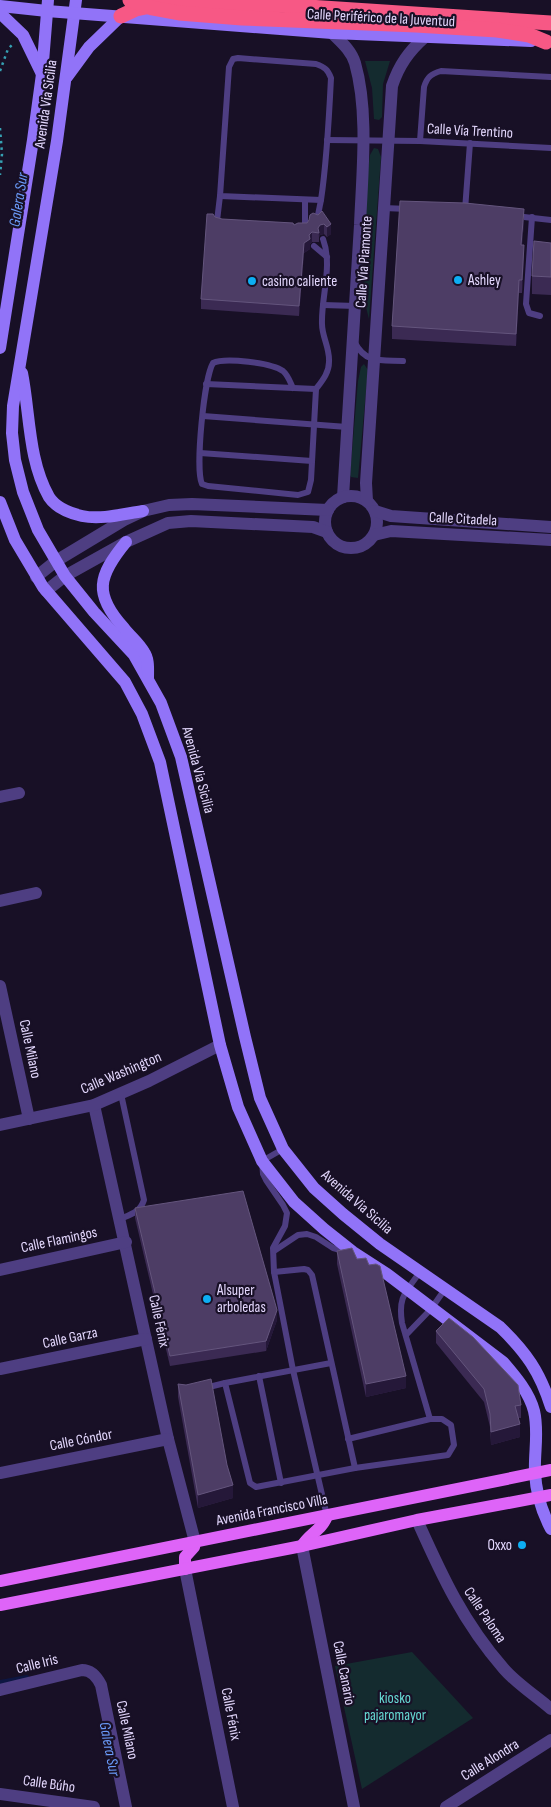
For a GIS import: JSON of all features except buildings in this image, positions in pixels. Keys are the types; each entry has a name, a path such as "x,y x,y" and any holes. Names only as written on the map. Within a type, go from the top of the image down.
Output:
{"highway":[{"path":"130,0 152,8 179,13 242,18 497,30 529,35 549,42"},
{"path":"291,0 551,16"},
{"path":"121,16 136,9 166,3 278,5 418,16 551,22"}],"main road":[{"name":"Avenida Francisco Villa","path":"0,1581 551,1470"},
{"path":"0,1604 302,1546 417,1520 545,1496"},
{"path":"302,1546 308,1538 320,1529 326,1516"},
{"path":"185,1569 185,1557 194,1547 194,1542"}],"street":[{"name":"Calle Periférico de la Juventud","path":"0,6 75,6 121,16 332,33 549,42"},
{"name":"Avenida Via Sicilia","path":"0,348 34,140 48,6"},
{"name":"Avenida Via Sicilia","path":"75,6 57,141 13,406 12,433 15,460 23,492 38,530 56,561 94,612 134,655 161,703 181,757 260,1098 283,1149 314,1188 380,1244 500,1327 516,1342 534,1366 551,1406"},
{"path":"0,13 23,35 42,74"},
{"path":"65,79 89,47 121,16"},
{"name":"Calle Vía Piamonte","path":"332,33 348,48 354,61 364,141 356,306 343,497"},
{"name":"Calle Vía Piamonte","path":"371,506 366,483 392,86 397,71 404,59 425,36"},
{"path":"20,363 31,439 38,471 50,498 65,511 83,516 99,517 143,511 169,505 192,504 328,510"},
{"path":"343,497 360,497 371,506 377,527 374,535 363,546 348,548 334,542 327,532 325,517 328,510 337,500 343,497"},
{"path":"0,502 15,540 46,591 125,682 142,714 160,762 220,1045 238,1107 262,1161 294,1202 353,1252 387,1274 503,1362 524,1389 533,1409 537,1432 535,1473 545,1496 551,1529"},
{"name":"Calle Citadela","path":"371,506 391,516 551,527"},
{"path":"36,576 56,561 124,520 143,511"},
{"path":"46,591 66,576 126,542 168,523 191,521 313,527 327,532"},
{"name":"Calle Citadela","path":"374,535 391,531 551,540"},
{"path":"126,542 112,558 103,578 104,600 115,619 144,652 148,665 148,680"},
{"path":"0,797 19,793"},
{"path":"0,901 36,893"},
{"name":"Calle Milano","path":"0,986 29,1119"},
{"name":"Calle Washington","path":"0,1125 94,1105 122,1094 220,1045"},
{"name":"Calle Fénix","path":"94,1105 126,1242 168,1439 194,1542"},
{"name":"Calle Flamingos","path":"0,1270 126,1242"},
{"name":"Calle Garza","path":"0,1369 146,1339"},
{"name":"Calle Cóndor","path":"0,1473 168,1439"},
{"name":"Calle Paloma","path":"417,1520 445,1583 471,1628 505,1671 551,1709"},
{"name":"Calle Canario","path":"302,1546 354,1807"},
{"name":"Calle Fénix","path":"185,1569 234,1807"},
{"name":"Calle Milano","path":"82,1670 91,1672 98,1678 101,1685 126,1807"},
{"name":"Calle Iris","path":"0,1690 82,1670"},
{"name":"Calle Alondra","path":"446,1807 551,1740"},
{"name":"Calle Búho","path":"0,1794 94,1807"}],"lane":[{"path":"231,224 218,223 229,67 233,59 316,64 323,66 328,71 331,78 328,140 317,220"},
{"path":"420,141 424,87 427,78 432,73 441,71 551,77"},
{"name":"Calle Vía Trentino","path":"328,140 420,141 551,148"},
{"path":"470,143 462,211 474,212"},
{"path":"220,196 305,201 321,200"},
{"path":"296,228 305,228 305,201"},
{"path":"384,208 420,209"},
{"path":"508,215 551,220"},
{"path":"532,217 526,304 529,313 540,316"},
{"path":"293,388 286,372 277,367 224,360 213,363 206,384 203,416 199,472 202,484 298,495 308,492 315,424 316,389 324,378 330,360 323,335 323,305 327,257 323,239"},
{"path":"314,246 327,257"},
{"path":"529,249 538,250"},
{"path":"323,305 356,306"},
{"path":"353,339 362,355 374,360 403,361"},
{"path":"206,384 316,389"},
{"path":"203,416 347,426"},
{"path":"200,453 312,461"},
{"path":"120,1219 136,1213 142,1208 144,1200 122,1094"},
{"path":"283,1149 262,1161 263,1174 287,1213 285,1226 276,1240 274,1272 293,1370 326,1516"},
{"path":"274,1251 298,1235 307,1234 316,1237 333,1248 353,1252"},
{"path":"274,1272 304,1268 311,1272 354,1468"},
{"path":"420,1272 402,1298 400,1306 402,1323 430,1419"},
{"path":"406,1335 431,1309 445,1289"},
{"path":"201,1389 331,1363"},
{"path":"259,1376 282,1484"},
{"path":"225,1383 250,1483 256,1487 282,1484 354,1468 448,1455 454,1445 450,1426 442,1419 430,1419 348,1438"}],"path":[{"path":"0,71 8,48 23,35"},
{"path":"0,128 2,154 0,175"}],"green space":[{"path":"365,61 390,61 383,84 382,117 379,120 374,119 372,88"},
{"path":"374,148 378,149 381,157 369,319 363,295 365,192 370,155"},
{"path":"364,364 368,370 358,478 351,477 350,475 358,381 361,367"},
{"name":"kiosko pajaromayor","path":"412,1652 473,1718 362,1789 335,1666"}],"waterway":[{"name":"Galera Sur","path":"0,1682 27,1677"}],"place":[{"name":"Ashley","path":"458,280"},
{"name":"casino caliente","path":"252,281"},
{"name":"Alsuper arboledas","path":"207,1299"},
{"name":"Oxxo","path":"522,1545"}]}
